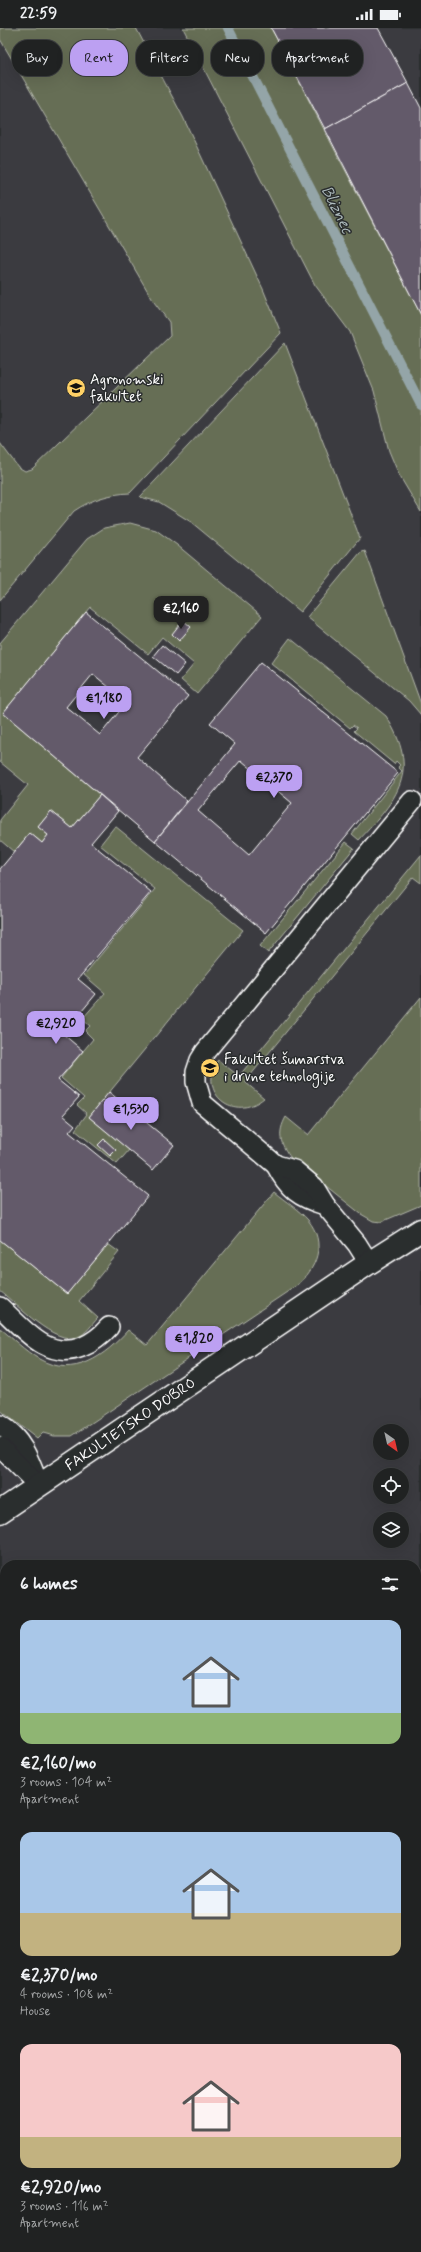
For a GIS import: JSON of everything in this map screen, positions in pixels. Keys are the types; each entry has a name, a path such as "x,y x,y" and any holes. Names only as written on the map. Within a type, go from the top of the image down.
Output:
{"street":[{"name":"FAKULTETSKO DOBRO","path":"0,1512 369,1263 421,1230"}],"lane":[{"path":"369,1263 357,1244 325,1205 314,1187 294,1170 276,1165 202,1103 196,1082 200,1060 412,800"},
{"path":"0,1307 45,1347 58,1351 70,1352 90,1344 108,1326"},
{"path":"0,1425 8,1430 24,1448 39,1486"},
{"path":"0,1447 39,1486"}],"shaded area":[{"name":"Fakultet šumarstva i drvne tehnologije","path":"0,28 421,28 421,1560 0,1560"}],"green space":[{"path":"0,28 136,28 142,40 136,40 136,76 161,76 183,117 263,289 281,333 130,493 101,498 87,503 74,511 0,600 0,443 18,467 25,471 32,469 170,336 169,322 154,302 22,76 62,76 62,40 12,40 12,59 0,39"},
{"path":"183,28 271,28 277,40 272,40 272,76 296,76 421,315 421,512 399,475 389,451 374,391 350,332 315,285 203,67 203,40 189,40"},
{"path":"285,343 360,538 300,612 191,522 159,502 140,497"},
{"path":"130,523 156,530 177,545 262,616 197,694 181,680 194,664 162,637 148,654 90,607 3,713 100,795 72,828 51,811 38,827 48,835 42,843 30,833 14,852 0,840 0,820 28,785 0,762 0,643 87,539 104,528"},
{"path":"365,551 421,704 421,715 409,701 307,617 360,553"},
{"path":"290,638 386,716 396,736 402,753 403,769 400,783 394,797 385,811 359,840 352,834 402,771 398,767 400,765 396,761 394,764 354,731 357,728 353,725 350,728 271,663"},
{"path":"115,826 243,930 89,1117 129,1150 117,1164 75,1130 87,1114 77,1105 84,1098 61,1078 93,1039 85,1031 90,1026 82,1019 105,993 84,975 155,889 100,845"},
{"path":"346,842 354,848 268,953 260,946"},
{"path":"421,855 421,883 413,877 245,1082 264,1098 253,1105 241,1107 231,1106 222,1101 215,1093 212,1083 213,1072 218,1060 239,1076"},
{"path":"421,997 421,1205 381,1222 373,1221 361,1214 291,1158 282,1143 281,1128 286,1117 308,1135"},
{"path":"274,1192 308,1220 314,1229 317,1238 318,1247 314,1264 296,1286 72,1436 54,1436 43,1433 37,1439 0,1410 0,1328 34,1356 52,1365 64,1367 88,1362 99,1356 119,1340 128,1330 147,1345"},
{"path":"0,1240 67,1294 108,1244 119,1252 79,1301 98,1318 81,1336 68,1338 48,1330 26,1314 0,1291"}],"building":[{"path":"271,28 378,28 408,83 325,129 297,76 363,76 363,40 277,40"},
{"path":"408,83 421,108 421,315 325,129"},
{"path":"86,612 188,696 137,757 187,801 155,841 3,713","holes":["93,674 127,702 100,735 66,707"]},
{"path":"183,620 191,627 179,641 172,634"},
{"path":"162,645 185,664 176,675 153,656"},
{"path":"261,662 398,773 266,933 155,841 235,744 210,723","holes":["241,760 292,803 249,855 198,811"]},
{"path":"100,795 118,811 91,843 151,892 78,979 96,994 63,1034 83,1051 58,1080 79,1097 63,1115 75,1125 69,1132 148,1196 67,1294 0,1240 0,869 30,833 42,843 48,835 38,827 51,811 72,828"},
{"path":"109,1092 174,1145 153,1170 89,1117"},
{"path":"104,1139 116,1150 110,1156 98,1145"}],"waterway":[{"name":"Bliznec","path":"228,28 421,405"}],"place":[{"name":"Agronomski fakultet","path":"76,388"},
{"name":"Fakultet šumarstva i drvne tehnologije","path":"210,1068"}]}
